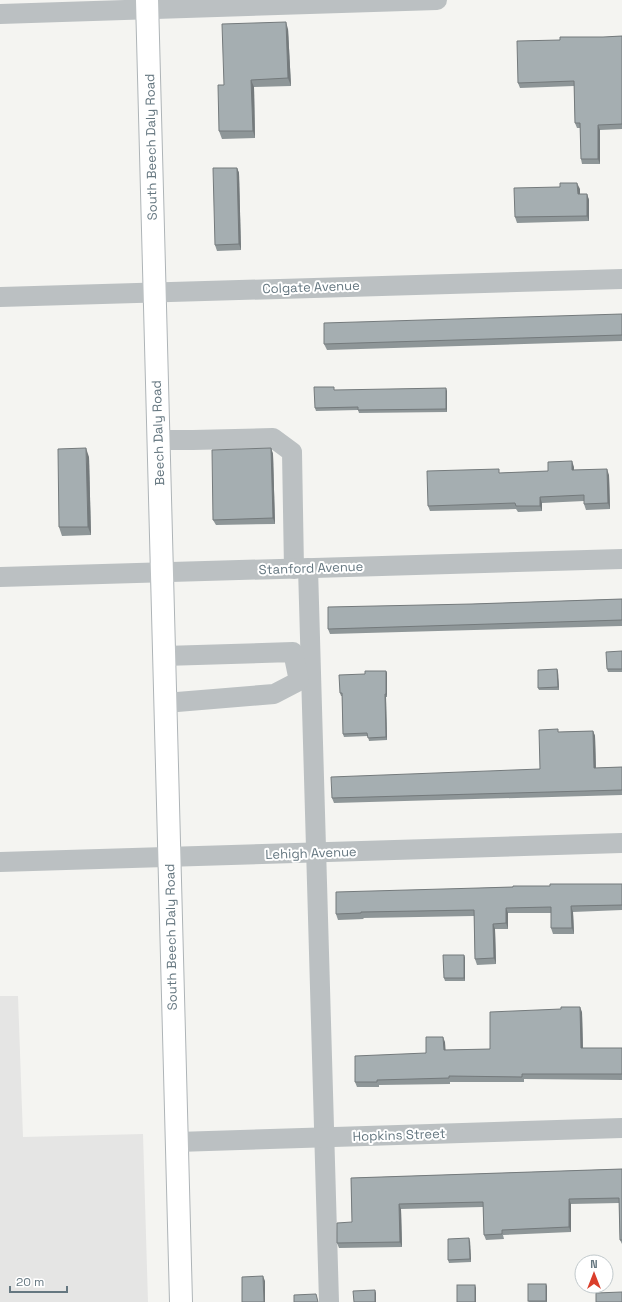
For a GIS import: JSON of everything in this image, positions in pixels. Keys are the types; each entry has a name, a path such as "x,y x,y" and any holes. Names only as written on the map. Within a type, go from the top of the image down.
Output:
{"main road":[{"name":"South Beech Daly Road","path":"147,5 154,293"},
{"name":"Beech Daly Road","path":"154,293 162,573"},
{"name":"South Beech Daly Road","path":"162,573 181,1302"}],"street":[{"path":"0,14 147,5 193,7 437,0"},
{"name":"Colgate Avenue","path":"0,297 622,279"},
{"path":"158,440 273,438 292,452 301,568 317,853 323,1138 329,1302"},
{"name":"Stanford Avenue","path":"0,577 622,559"},
{"path":"164,656 293,652 299,681 274,694 166,703"},
{"name":"Lehigh Avenue","path":"0,862 622,843"},
{"name":"Hopkins Street","path":"177,1142 622,1128"}],"shaded area":[{"path":"0,996 18,996 23,1137 143,1134 148,1302 0,1302"}],"building":[{"path":"286,22 288,78 251,80 253,131 219,131 218,85 224,85 222,24"},
{"path":"622,36 622,124 598,125 598,159 581,159 580,123 575,123 574,81 518,83 517,41 560,40 560,37"},
{"path":"213,168 237,168 239,244 215,245"},
{"path":"560,183 577,183 578,194 587,194 587,216 515,217 514,188 560,187"},
{"path":"622,314 622,335 324,344 324,323"},
{"path":"314,387 334,387 334,390 446,388 446,409 358,410 358,407 315,408"},
{"path":"86,448 88,527 59,527 58,449"},
{"path":"271,448 273,518 213,520 212,450"},
{"path":"572,461 572,470 607,469 608,503 584,504 584,495 540,497 540,506 516,506 515,503 428,506 427,471 499,469 499,473 548,471 548,462"},
{"path":"622,599 622,620 328,629 328,607"},
{"path":"622,651 622,669 607,669 606,652"},
{"path":"557,669 558,687 538,688 538,670"},
{"path":"365,671 386,671 386,737 368,738 367,733 343,734 342,693 340,693 339,675 365,674"},
{"path":"558,729 558,732 593,731 594,768 622,767 622,790 332,798 331,777 540,769 539,730"},
{"path":"550,884 622,884 622,905 571,906 572,928 551,928 551,907 506,908 506,923 493,924 494,958 475,959 474,910 361,912 336,914 336,892 550,886"},
{"path":"443,955 464,955 464,978 444,978"},
{"path":"561,1007 580,1007 581,1048 622,1048 622,1074 522,1074 522,1077 449,1076 449,1078 355,1082 355,1056 426,1053 426,1037 443,1037 444,1050 490,1049 490,1012 561,1009"},
{"path":"622,1169 622,1240 620,1240 619,1198 569,1199 569,1227 502,1230 502,1234 484,1235 483,1202 399,1204 400,1242 337,1243 337,1223 352,1222 351,1178"},
{"path":"469,1238 470,1259 448,1260 448,1239"},
{"path":"263,1276 264,1302 242,1302 242,1277"},
{"path":"528,1284 546,1284 546,1301 528,1301"},
{"path":"457,1285 475,1285 475,1302 457,1302"},
{"path":"375,1290 375,1302 354,1302 353,1291"},
{"path":"614,1292 622,1292 622,1302 596,1302 596,1294 614,1294"},
{"path":"316,1294 318,1302 294,1302 294,1295"}]}
